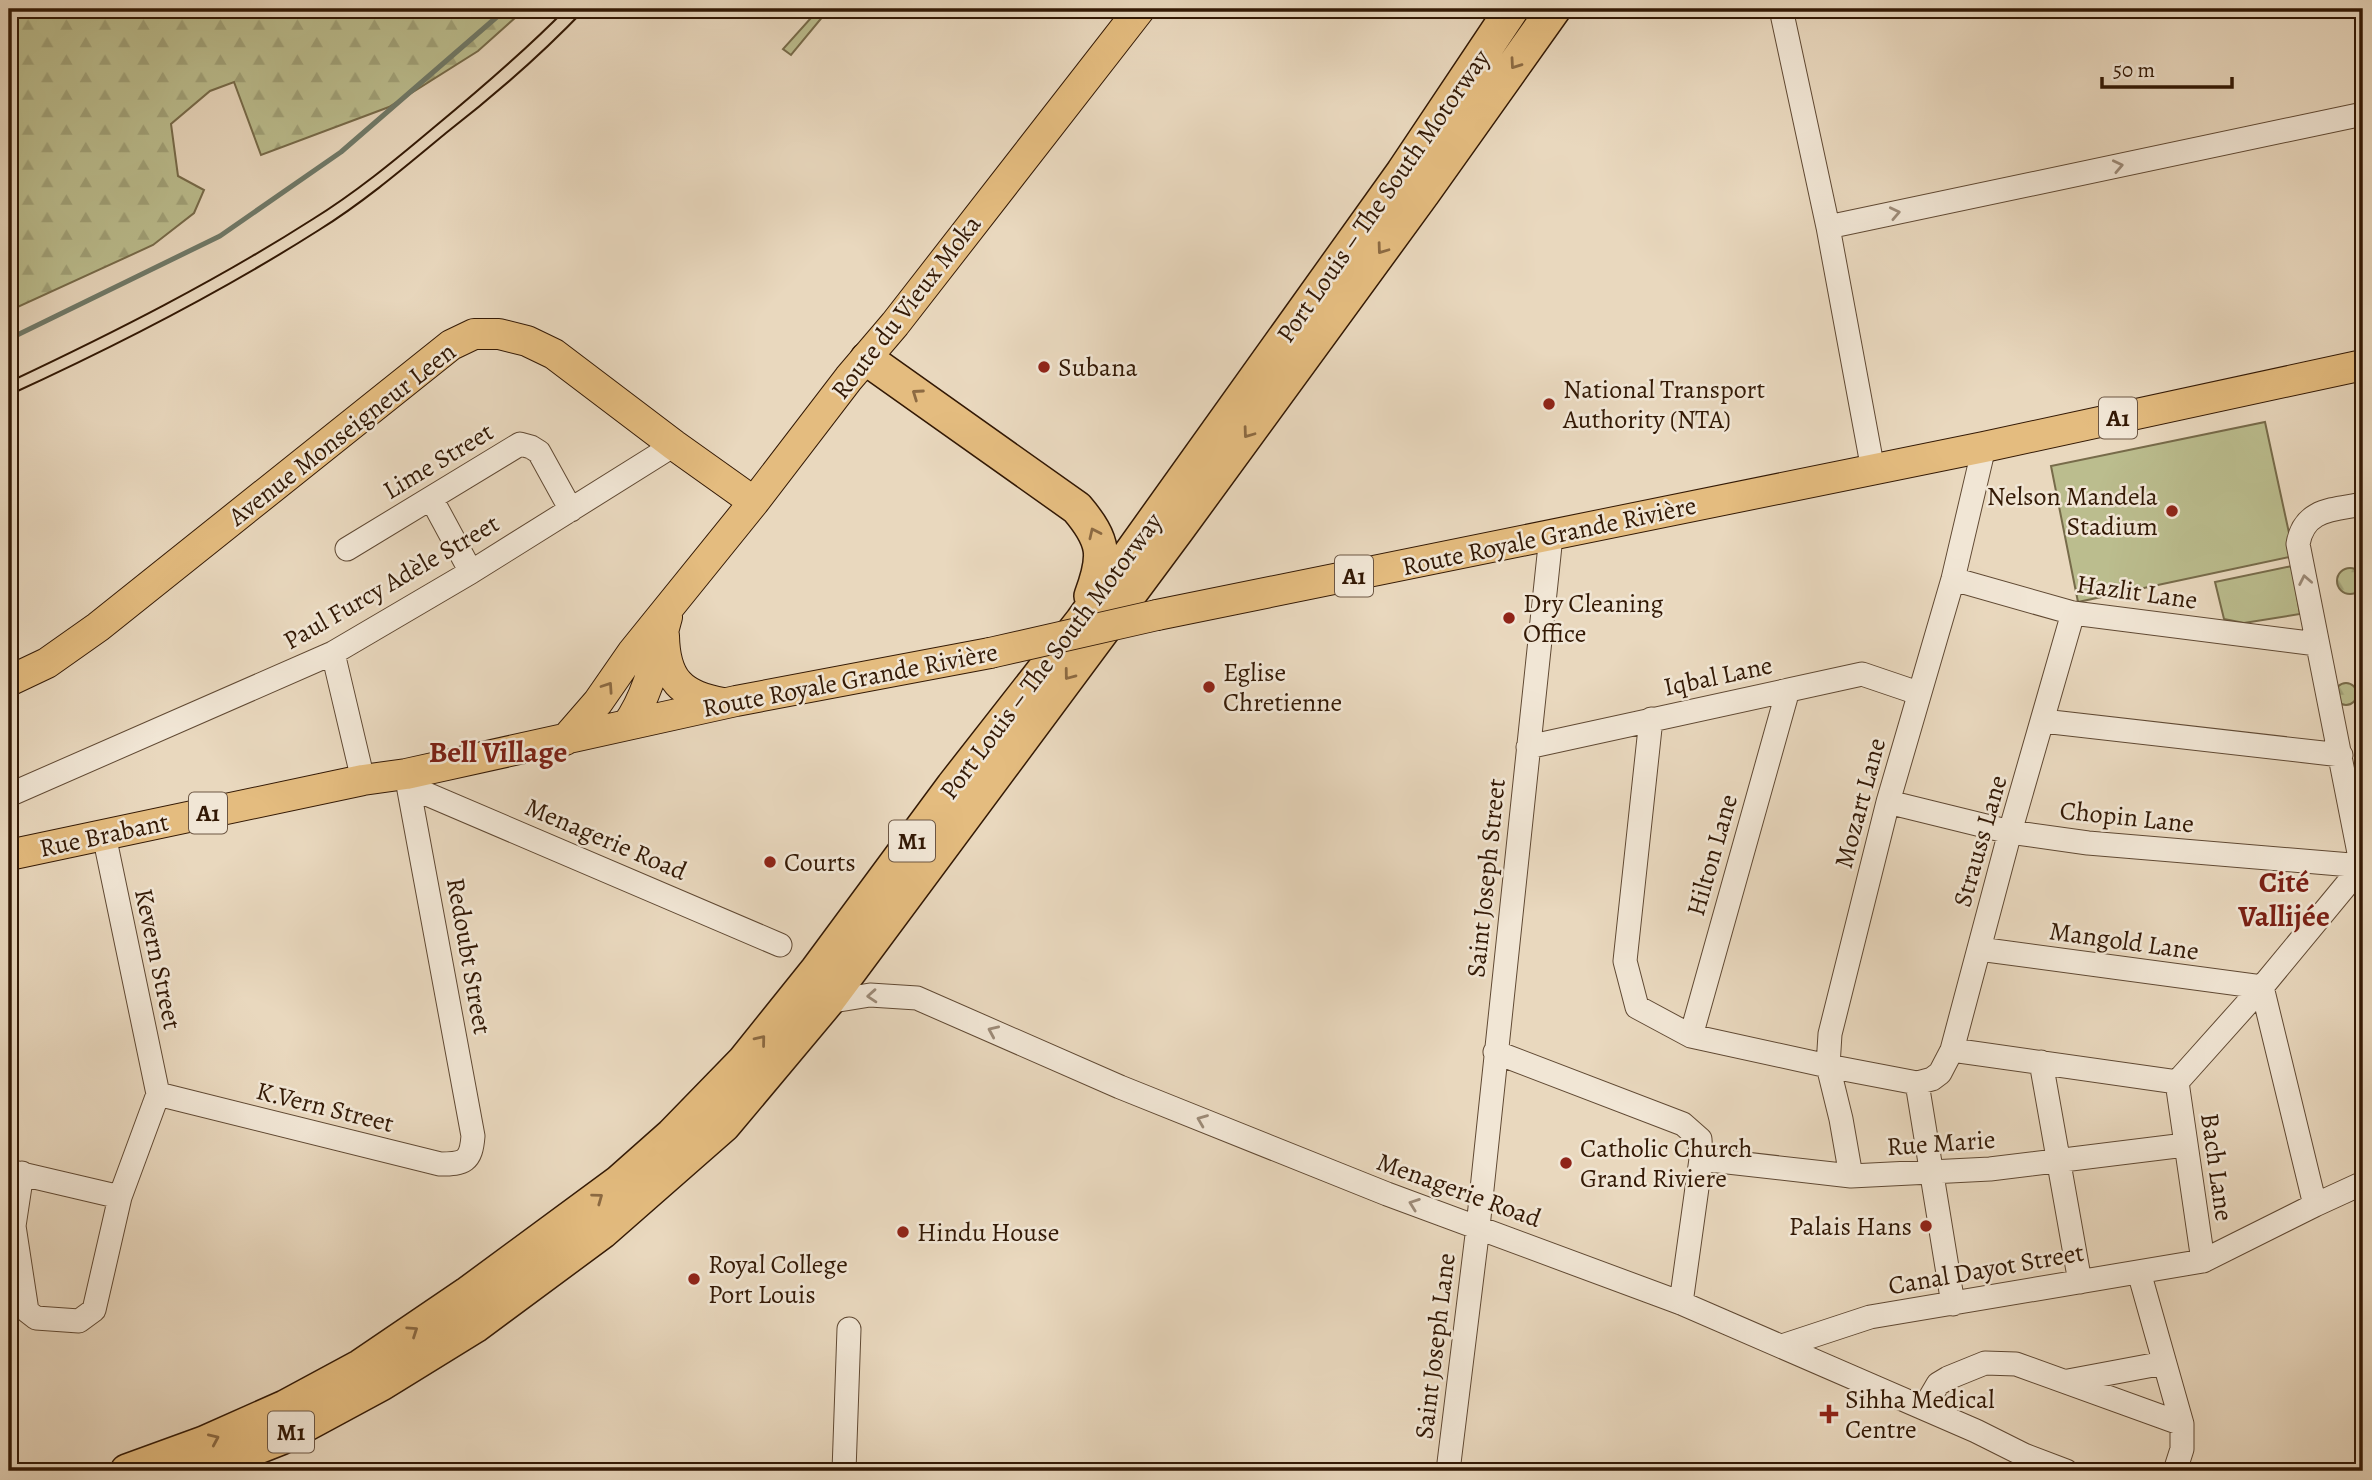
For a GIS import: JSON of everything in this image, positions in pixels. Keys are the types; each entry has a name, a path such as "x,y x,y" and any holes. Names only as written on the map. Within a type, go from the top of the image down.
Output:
{"highway":[{"name":"Port Louis – The South Motorway","path":"127,1471 204,1443 285,1407 361,1366 467,1294 619,1182 672,1135 744,1061 817,970 953,786 1082,621 1403,172 1512,9"},
{"name":"Port Louis – The South Motorway","path":"197,1471 281,1437 370,1390 475,1326 602,1232 724,1125 827,1002 1178,529 1554,9"},
{"path":"867,359 1077,508 1094,528 1101,551 1100,572 1082,621"}],"main road":[{"name":"Route du Vieux Moka","path":"565,740 598,702 632,653 668,616 849,378 867,359 1140,9"},
{"name":"Avenue Monseigneur Leen","path":"9,681 47,663 98,627 430,362 452,345 474,334 499,334 527,341 554,354 754,502"},
{"name":"Route Royale Grande Rivière","path":"407,780 726,703 990,653 1157,615 1984,447 2363,365"},
{"name":"Route du Vieux Moka","path":"627,725 643,697 668,616"},
{"path":"668,616 668,667 676,681 698,697 726,703"},
{"name":"Rue Brabant","path":"9,855 363,780 407,780"}],"street":[{"path":"1781,9 1828,227 1873,470"},
{"path":"1828,227 2363,114"},
{"name":"Lime Street","path":"347,549 520,444 538,452 571,510"},
{"name":"Paul Furcy Adèle Street","path":"9,795 333,653 471,572 674,445"},
{"name":"Mozart Lane","path":"1851,1176 1828,1066 1830,1034 1888,802 1953,579 1984,447"},
{"path":"431,498 471,572"},
{"path":"1952,1050 2177,1082 2363,868 2298,544 2300,531 2309,518 2330,510 2363,504"},
{"name":"Saint Joseph Street","path":"1478,1227 1551,536"},
{"name":"Hazlit Lane","path":"1953,579 2073,613 2317,644"},
{"name":"Strauss Lane","path":"1925,1081 1940,1073 1952,1050 2010,832 2073,613"},
{"path":"333,653 363,780"},
{"name":"Iqbal Lane","path":"1528,747 1862,674 1918,693"},
{"name":"Hilton Lane","path":"1690,1036 1788,690"},
{"path":"1651,719 1625,961 1637,1007 1690,1036 1828,1066 1925,1081 1931,1173 1953,1304"},
{"path":"2043,721 2341,755"},
{"name":"Menagerie Road","path":"407,780 780,945"},
{"name":"Redoubt Street","path":"407,780 473,1136 472,1149"},
{"name":"Chopin Lane","path":"1888,802 2010,832 2088,843 2363,868"},
{"name":"Kevern Street","path":"104,835 158,1094"},
{"name":"Mangold Lane","path":"1979,949 2262,987"},
{"path":"2262,987 2315,1205"},
{"name":"Menagerie Road","path":"827,1002 870,995 917,998 1120,1087 1387,1194 1681,1303 1976,1430 2029,1463 2066,1471"},
{"path":"1495,1052 1683,1124 1700,1139 1701,1158 1681,1303"},
{"path":"2041,1062 2080,1282"},
{"name":"Bach Lane","path":"2177,1082 2203,1261"},
{"path":"120,1197 15,1172 13,1226 27,1311 36,1318 79,1321 94,1310 120,1197 158,1094"},
{"name":"K.Vern Street","path":"158,1094 440,1164 457,1164 466,1160 472,1149"},
{"name":"Rue Marie","path":"1701,1158 1851,1176 1990,1169 2185,1144"},
{"name":"Canal Dayot Street","path":"1782,1346 1870,1317 2203,1261 2363,1183"},
{"name":"Saint Joseph Lane","path":"1448,1471 1478,1227"},
{"path":"2139,1272 2182,1424 2182,1449 2175,1471"},
{"path":"844,1471 849,1329"},
{"path":"1924,1408 1938,1384 1948,1378 1985,1363 2017,1364 2182,1424"},
{"path":"2065,1382 2164,1363"}],"green space":[{"path":"9,9 525,9 478,51 389,107 261,155 234,82 210,91 171,124 178,176 204,190 194,213 153,245 9,311"},
{"path":"819,9 829,9 791,55 783,49"},
{"name":"Nelson Mandela Stadium","path":"2265,422 2294,556 2078,602 2051,466"},
{"path":"2292,566 2300,614 2244,623 2224,619 2215,582"},
{"path":"2350,568 2359,572 2363,581 2359,590 2350,594 2341,590 2337,581 2341,572"},
{"path":"2346,683 2354,686 2357,694 2354,702 2346,705 2338,702 2335,694 2338,686"}],"waterway":[{"path":"9,339 220,236 341,152 506,9"}],"tram line":[{"path":"9,382 202,285 329,209 389,165 517,56 566,9"},
{"path":"9,395 206,297 336,219 384,184 500,89 585,9"}],"place":[{"name":"Subana","path":"1044,367"},
{"name":"National Transport Authority (NTA)","path":"1549,404"},
{"name":"Nelson Mandela Stadium","path":"2172,511"},
{"name":"Dry Cleaning Office","path":"1509,618"},
{"name":"Eglise Chretienne","path":"1209,687"},
{"name":"Courts","path":"770,862"},
{"name":"Catholic Church Grand Riviere","path":"1566,1163"},
{"name":"Palais Hans","path":"1926,1226"},
{"name":"Hindu House","path":"903,1232"},
{"name":"Royal College Port Louis","path":"694,1279"},
{"name":"Sihha Medical Centre","path":"1829,1414"}],"district":[{"name":"Bell Village","path":"498,752"},
{"name":"Cité Vallijée","path":"2284,899"}]}
